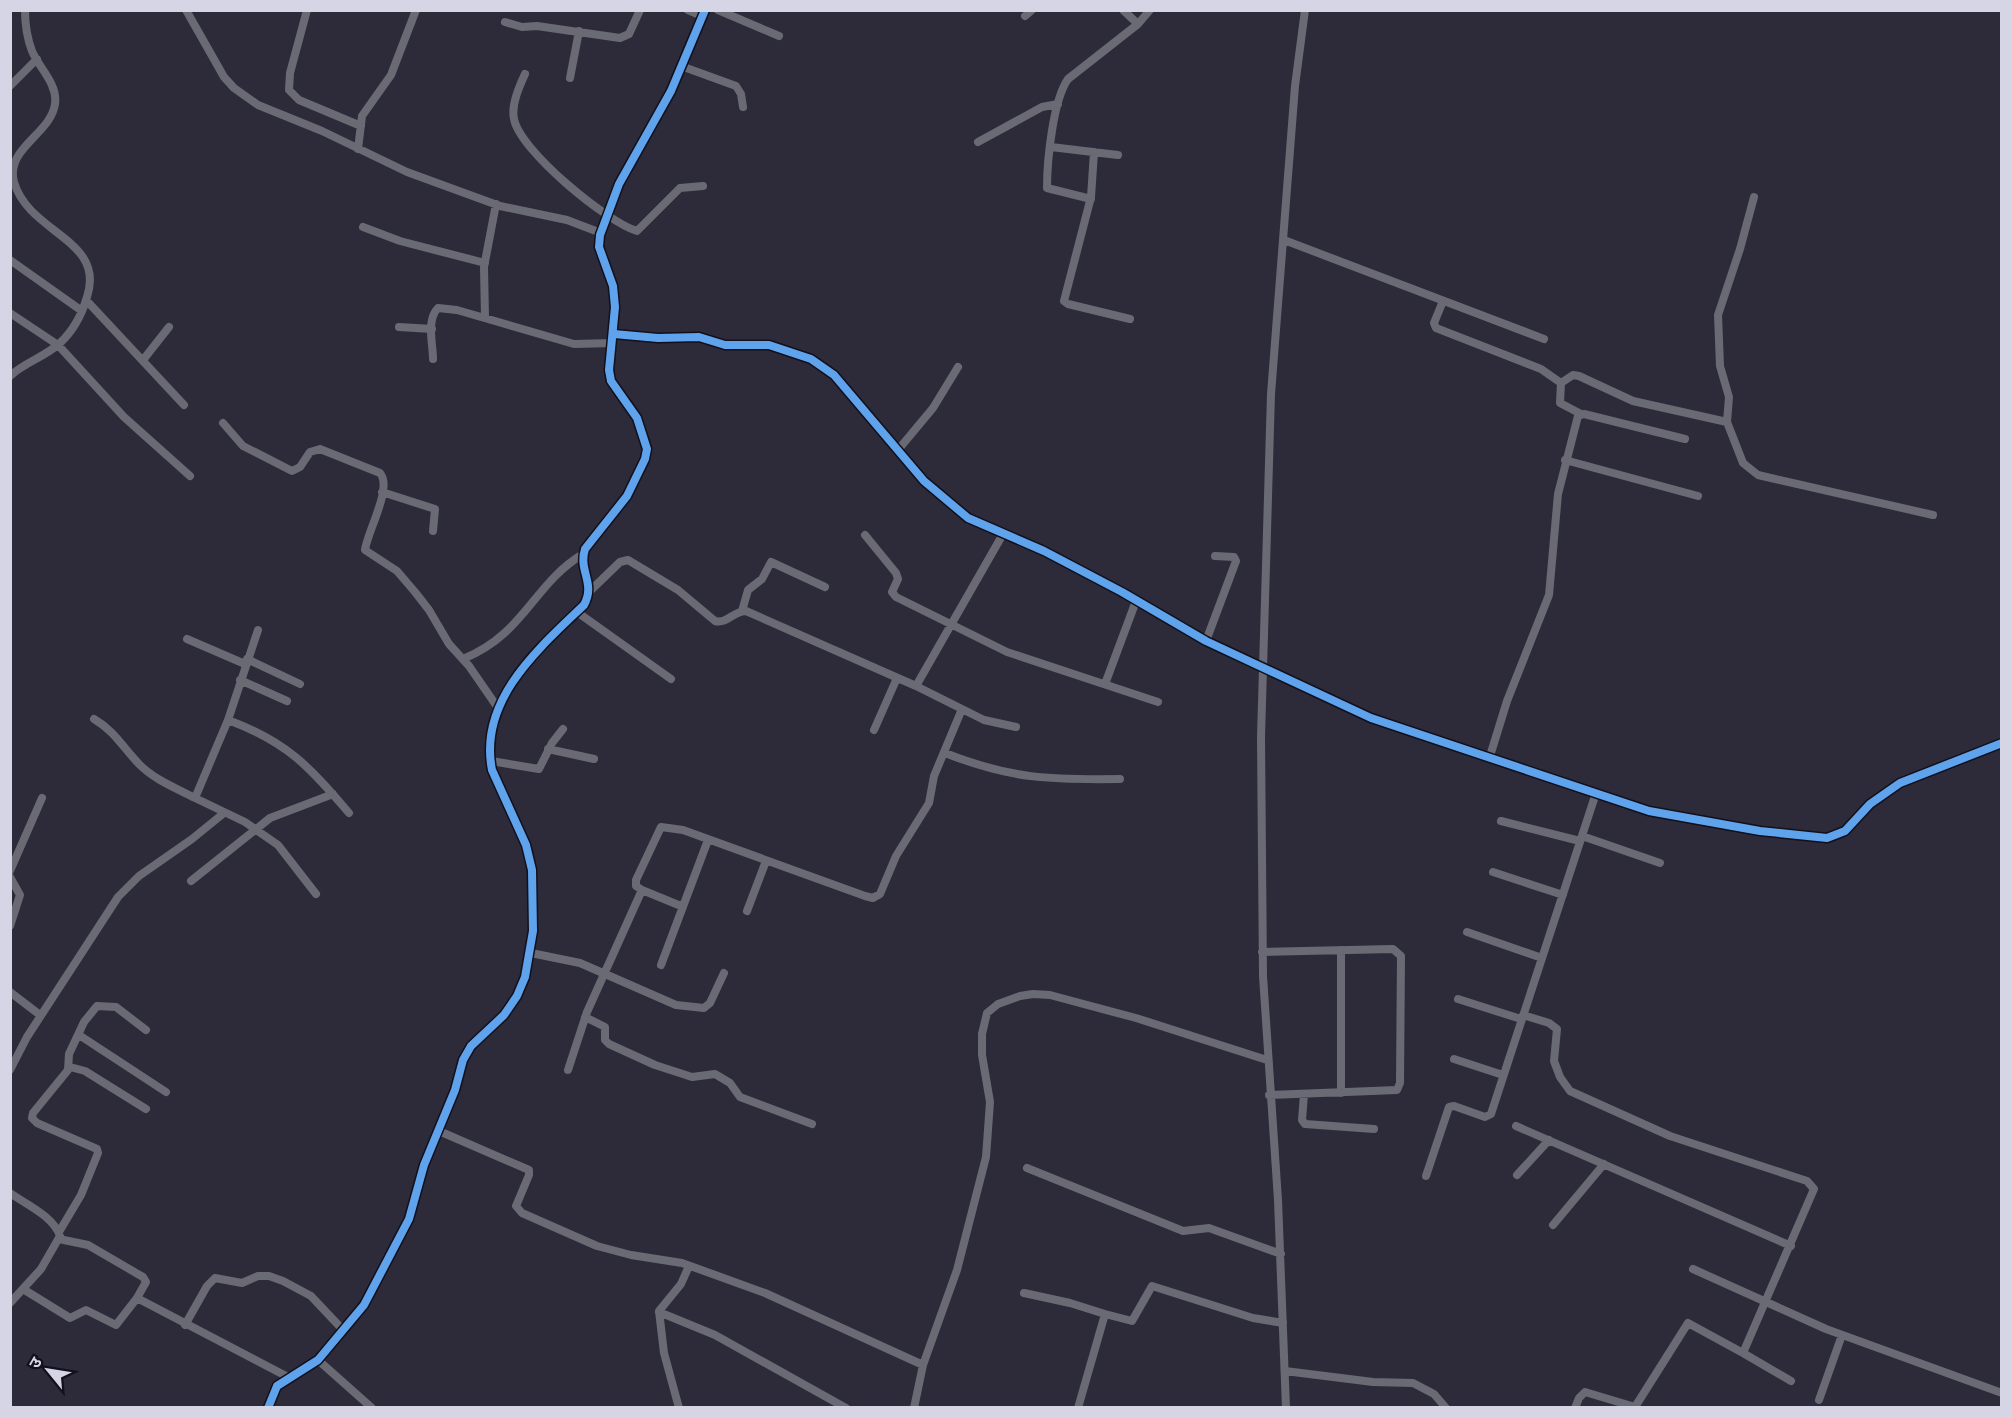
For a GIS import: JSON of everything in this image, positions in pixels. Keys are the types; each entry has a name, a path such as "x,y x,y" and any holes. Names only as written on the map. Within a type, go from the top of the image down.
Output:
{"street":[{"path":"10,376 58,345 72,330 86,300 91,272 85,258 73,245 36,217 15,185 12,172 24,147 51,117 56,98 48,76 27,37 25,10"},
{"path":"186,10 224,76 234,88 258,105 407,172 496,204 567,220 601,233"},
{"path":"307,10 290,73 289,90 299,100 361,126"},
{"path":"358,149 366,110 391,75 416,10"},
{"path":"504,22 522,27 537,26 626,37 640,10"},
{"path":"463,659 493,645 508,633 563,569 583,554 596,533 627,496 645,459 646,449 637,418 611,381 609,370 615,307 613,286 599,247 601,233 619,184 666,100 704,13 687,10"},
{"path":"718,10 779,36"},
{"path":"1025,16 1032,10"},
{"path":"1123,10 1138,24"},
{"path":"1091,199 1047,188 1058,104 1068,79 1138,24 1150,10"},
{"path":"1286,1407 1281,1254 1269,1095 1262,952 1262,668 1270,394 1295,86 1305,10"},
{"path":"570,78 579,31"},
{"path":"10,86 37,59"},
{"path":"681,66 736,86 741,94 743,107"},
{"path":"525,74 514,110 516,125 547,165 584,198 608,215 637,231 680,188 703,186"},
{"path":"978,142 1042,107 1058,104"},
{"path":"1052,147 1118,155"},
{"path":"1094,152 1091,199 1064,301 1068,304 1130,319"},
{"path":"1754,197 1718,315 1720,366 1729,397 1727,422 1743,463 1758,475 1933,515"},
{"path":"485,318 485,263 496,204"},
{"path":"363,227 400,241 485,263"},
{"path":"1284,240 1544,339"},
{"path":"10,260 82,311"},
{"path":"86,300 184,405"},
{"path":"1443,301 1434,323 1436,328 1541,369 1561,383"},
{"path":"433,359 432,329 434,312 438,308 485,318 574,344 613,339 699,337 721,343 769,345 819,362 834,375 945,501 968,518 1044,551 1206,641 1371,718 1665,815 1760,831 1827,838 1845,831 1870,804 1900,783 2001,743"},
{"path":"10,313 58,345 124,417 190,476"},
{"path":"143,360 169,327"},
{"path":"399,327 432,329"},
{"path":"10,364 18,369"},
{"path":"898,450 933,408 958,367"},
{"path":"1561,383 1573,375 1579,376 1633,401 1727,422"},
{"path":"1561,383 1560,403 1581,414 1685,440"},
{"path":"1490,756 1507,701 1549,595 1558,494 1565,460 1581,414"},
{"path":"223,423 243,446 292,471 300,467 314,450 346,458 380,473 384,482 365,550 397,571 429,610 449,644 463,659 498,708"},
{"path":"1565,460 1698,496"},
{"path":"382,492 432,507 436,513 433,531"},
{"path":"916,686 1003,534"},
{"path":"865,535 896,573 898,579 893,595 1007,652 1158,702"},
{"path":"583,554 590,591"},
{"path":"1206,641 1236,561 1234,557 1215,556"},
{"path":"268,1407 277,1386 318,1360 364,1305 404,1229 424,1165 455,1090 463,1060 471,1046 504,1014 517,996 525,977 531,953 534,894 532,870 526,845 491,762 492,730 498,708 519,672 584,605 590,591 620,562 628,560 678,590 715,621 725,621 742,611 748,590 762,579 771,562 825,587"},
{"path":"1106,684 1136,601"},
{"path":"742,611 916,686 984,720 1016,727"},
{"path":"577,612 671,679"},
{"path":"195,798 228,720 258,630"},
{"path":"187,639 300,684"},
{"path":"874,730 897,678"},
{"path":"240,680 287,701"},
{"path":"681,906 636,886 636,880 661,827 675,828 865,896 877,897 883,890 896,856 929,803 934,776 962,709"},
{"path":"93,719 114,733 146,770 161,781 255,828 278,845 316,894"},
{"path":"228,720 264,734 292,752 350,813"},
{"path":"491,762 537,770 542,766 548,749 563,729"},
{"path":"548,749 594,759"},
{"path":"945,753 977,766 1026,777 1063,780 1120,779"},
{"path":"1425,1176 1449,1107 1454,1106 1490,1116 1596,793"},
{"path":"191,881 223,858 255,828 270,818 333,794"},
{"path":"10,871 42,798"},
{"path":"10,1070 40,1015 104,915 129,885 224,813"},
{"path":"1501,821 1581,838 1660,863"},
{"path":"661,964 681,906 708,840"},
{"path":"747,911 766,861"},
{"path":"1493,872 1563,895"},
{"path":"10,877 20,895 10,926"},
{"path":"568,1070 585,1017 603,972 642,890"},
{"path":"1467,932 1542,958"},
{"path":"1341,950 1341,1093"},
{"path":"1262,952 1393,950 1401,956 1399,1088 1394,1092 1269,1095"},
{"path":"531,953 580,963 676,1005 704,1008 709,1005 724,973"},
{"path":"10,992 40,1015"},
{"path":"914,1407 923,1365 954,1279 986,1157 990,1102 982,1054 982,1034 987,1014 998,1005 1020,996 1050,995 1085,1007 1136,1018 1267,1060"},
{"path":"1458,999 1549,1023 1557,1029 1554,1060 1564,1085 1578,1096 1670,1136 1810,1182 1813,1194 1743,1353"},
{"path":"10,1303 41,1269 81,1195 98,1153 97,1149 37,1123 32,1118 70,1067 69,1054 92,1011 102,1005 116,1007 146,1030"},
{"path":"585,1017 605,1027 604,1040 609,1044 655,1065 692,1077 708,1073 715,1074 730,1083 740,1097 812,1124"},
{"path":"78,1035 166,1092"},
{"path":"1454,1059 1503,1075"},
{"path":"70,1067 85,1071 146,1109"},
{"path":"1304,1094 1302,1120 1305,1124 1374,1130"},
{"path":"1516,1126 1791,1245"},
{"path":"439,1131 529,1170 516,1206 519,1211 597,1246 685,1265 781,1300 923,1365"},
{"path":"1517,1176 1549,1140"},
{"path":"1553,1225 1604,1164"},
{"path":"1027,1168 1184,1231 1209,1228 1281,1254"},
{"path":"10,1193 46,1217 59,1236 88,1245 143,1277 146,1282 116,1325 86,1310 70,1318 23,1289"},
{"path":"679,1407 664,1353 659,1312 661,1306 681,1284 685,1265"},
{"path":"1693,1269 1842,1335 2001,1393"},
{"path":"185,1324 215,1278 242,1283 258,1276 269,1276 311,1296 343,1330"},
{"path":"1024,1293 1070,1303 1132,1321 1147,1290 1152,1286 1253,1318 1283,1323"},
{"path":"137,1298 288,1377"},
{"path":"659,1312 725,1340 846,1407"},
{"path":"1078,1407 1105,1314"},
{"path":"1575,1407 1585,1392 1635,1407 1688,1323 1791,1381"},
{"path":"1819,1400 1842,1335"},
{"path":"318,1360 372,1407"},
{"path":"1285,1371 1373,1382 1413,1383 1434,1394 1446,1407"}],"cycle path":[{"path":"268,1408 277,1386 318,1360 364,1305 409,1219 424,1165 455,1090 463,1060 471,1046 504,1015 517,996 525,977 533,931 532,870 526,845 492,770 490,745 494,721 503,698 516,677 531,658 584,605 588,590 583,557 585,549 627,496 645,459 647,449 637,418 611,381 609,370 615,307 613,286 599,247 600,235 619,184 671,91 705,10"},
{"path":"614,334 658,338 699,337 725,345 769,345 811,359 834,375 924,481 968,518 1044,551 1122,592 1206,641 1371,718 1649,811 1760,831 1827,838 1845,831 1870,804 1900,783 2002,743"}]}
